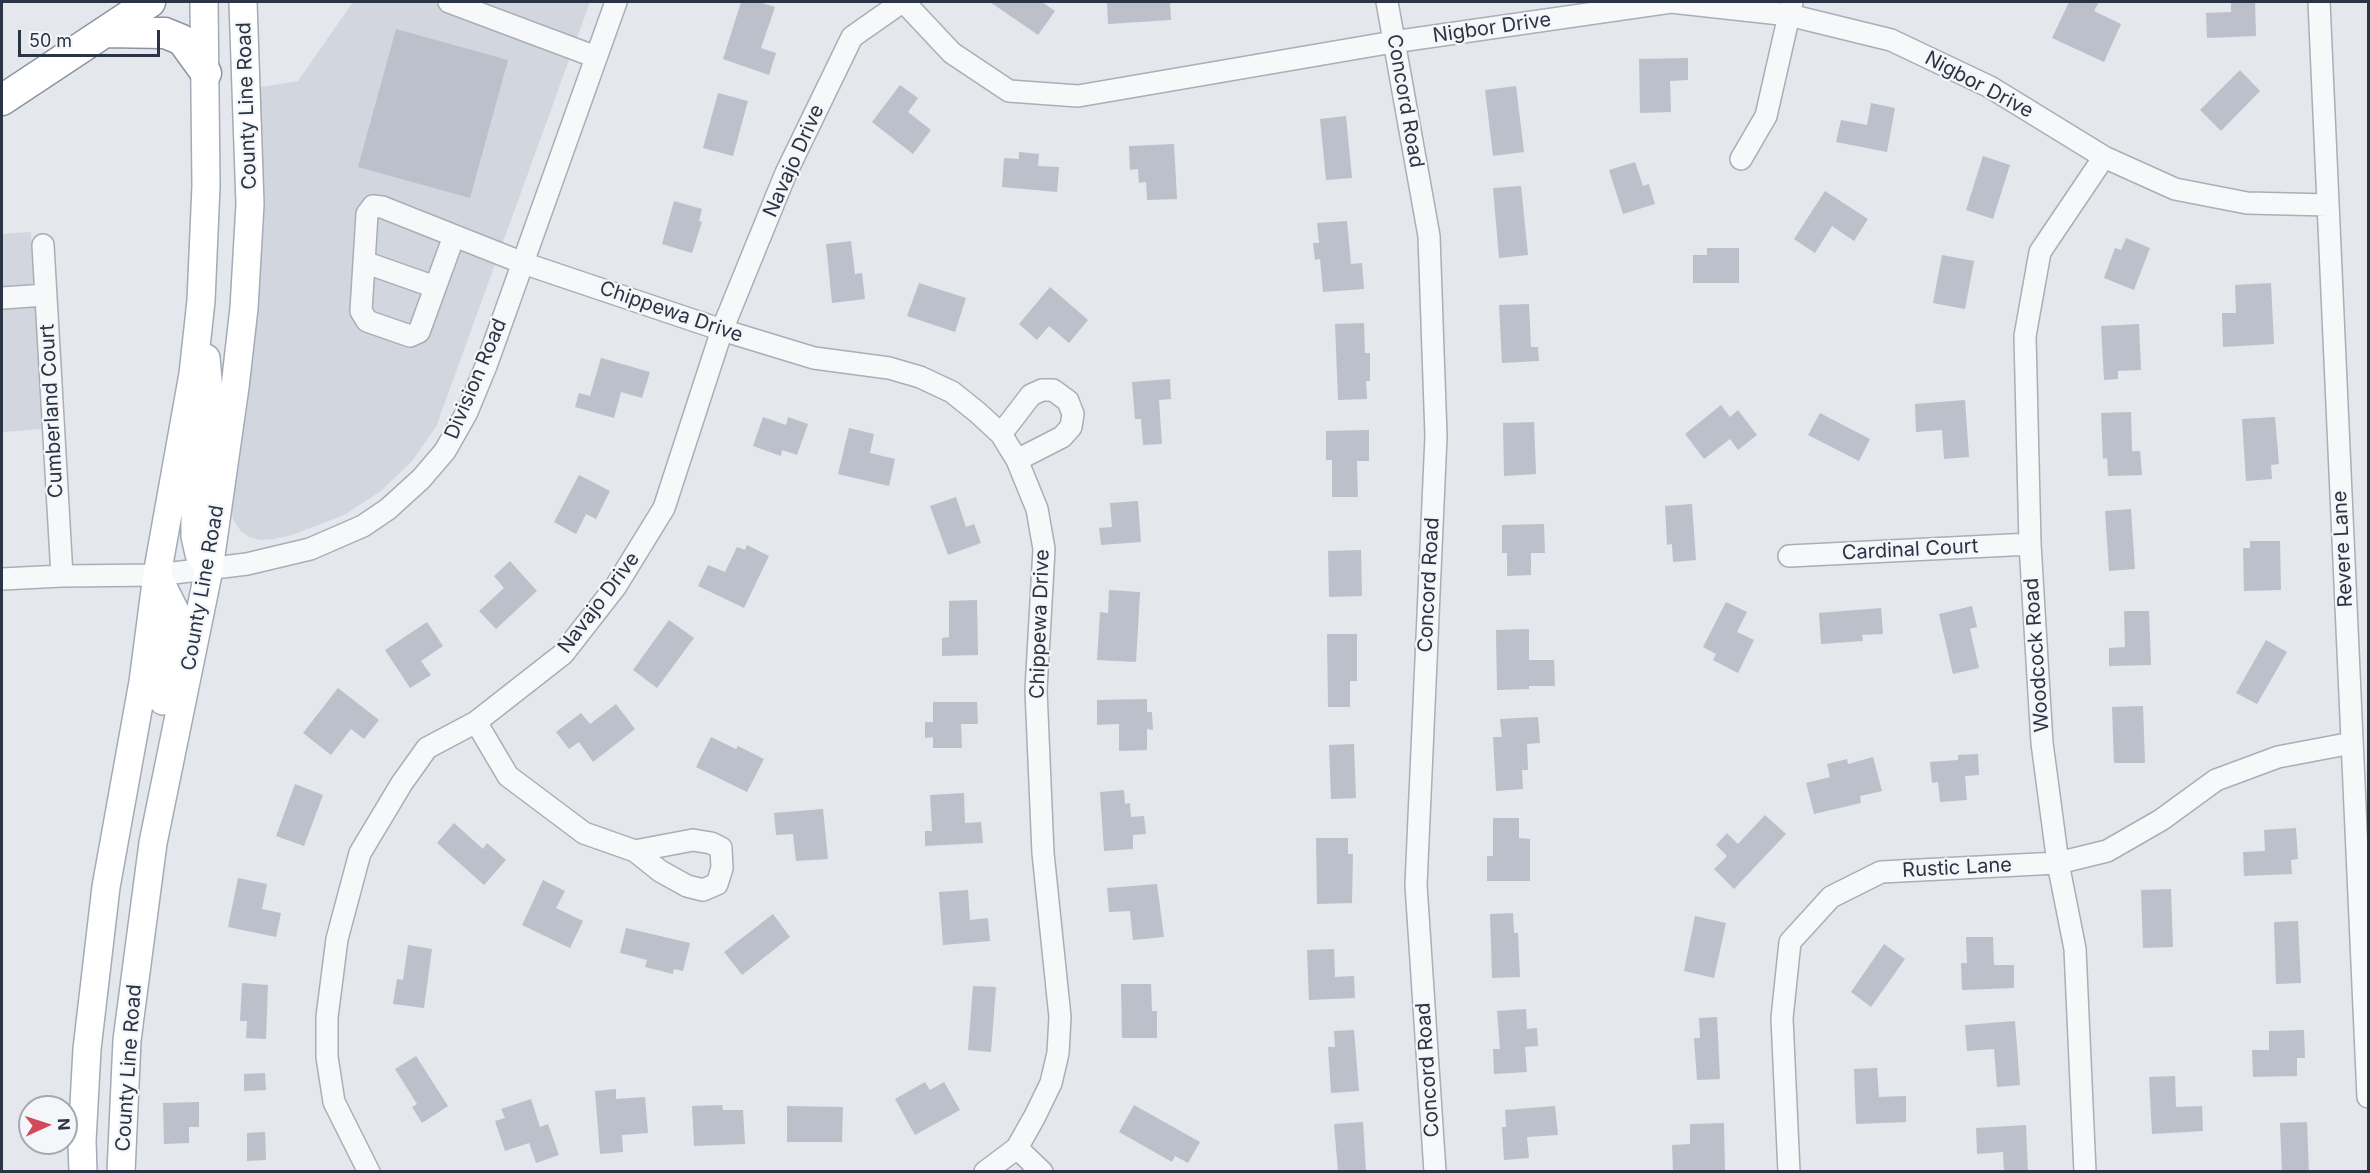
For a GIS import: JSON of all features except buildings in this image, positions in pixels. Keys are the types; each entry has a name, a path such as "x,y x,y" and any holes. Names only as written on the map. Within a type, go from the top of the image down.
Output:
{"highway":[{"path":"2,100 150,2"},
{"path":"105,32 165,33 182,40 206,73"}],"main road":[{"name":"County Line Road","path":"83,1172 82,1141 87,1049 106,887 143,682 158,575 193,374 201,301 207,186 204,2"},
{"name":"County Line Road","path":"121,1172 127,1040 153,843 208,568 235,387 248,255 250,204 243,2"},
{"path":"201,301 210,402 195,504 195,536 199,554 208,568"},
{"path":"153,843 152,781 176,613 158,575"},
{"path":"100,943 139,951"}],"street":[{"path":"449,2 596,57"},
{"name":"Division Road","path":"2,579 158,575 247,564 310,549 363,526 388,509 421,479 445,451 467,412 486,366 616,2"},
{"name":"Nigbor Drive","path":"903,2 952,53 1008,91 1078,96 1393,42 1671,2 1790,8 1891,40 1990,87 2104,157 2175,189 2247,203 2328,205"},
{"name":"Navajo Drive","path":"369,1172 334,1102 327,1057 327,1017 337,939 360,853 402,783 428,748 476,722 563,654 616,586 664,508 722,330 786,173 852,37 903,2"},
{"name":"Concord Road","path":"1387,2 1430,248 1436,436 1416,885 1435,1172"},
{"name":"Revere Lane","path":"2319,2 2368,1097"},
{"path":"1741,159 1766,116 1790,8"},
{"name":"Woodcock Road","path":"2085,1172 2075,950 2058,863 2042,743 2030,544 2025,336 2040,252 2104,157"},
{"name":"Chippewa Drive","path":"364,262 367,214 373,206 382,207 523,263 722,330 814,358 889,368 920,377 952,392 1000,434 1017,460 1037,508 1044,549 1036,690 1043,853 1059,1017 1058,1053 1051,1083 1017,1148 985,1172"},
{"path":"435,287 364,262 361,311 368,321 410,336 418,332 435,287 454,236"},
{"name":"Cumberland Court","path":"43,245 62,576"},
{"path":"2,298 46,295"},
{"path":"1000,434 1031,395 1042,390 1053,390 1068,401 1073,414 1071,427 1062,437 1017,460"},
{"name":"Cardinal Court","path":"1789,556 2030,544"},
{"path":"476,722 508,776 584,834 635,851"},
{"name":"Rustic Lane","path":"1789,1172 1782,1018 1790,942 1831,897 1881,872 2058,863 2107,851 2161,820 2216,780 2278,756 2352,743"},
{"path":"1017,1148 1042,1172"}],"shaded area":[{"path":"353,2 590,2 436,427 412,461 381,491 344,515 292,535 260,540 249,537 240,530 233,519 231,509 248,400 260,287 261,87 298,81"},
{"path":"31,232 42,429 2,432 2,234"}]}
